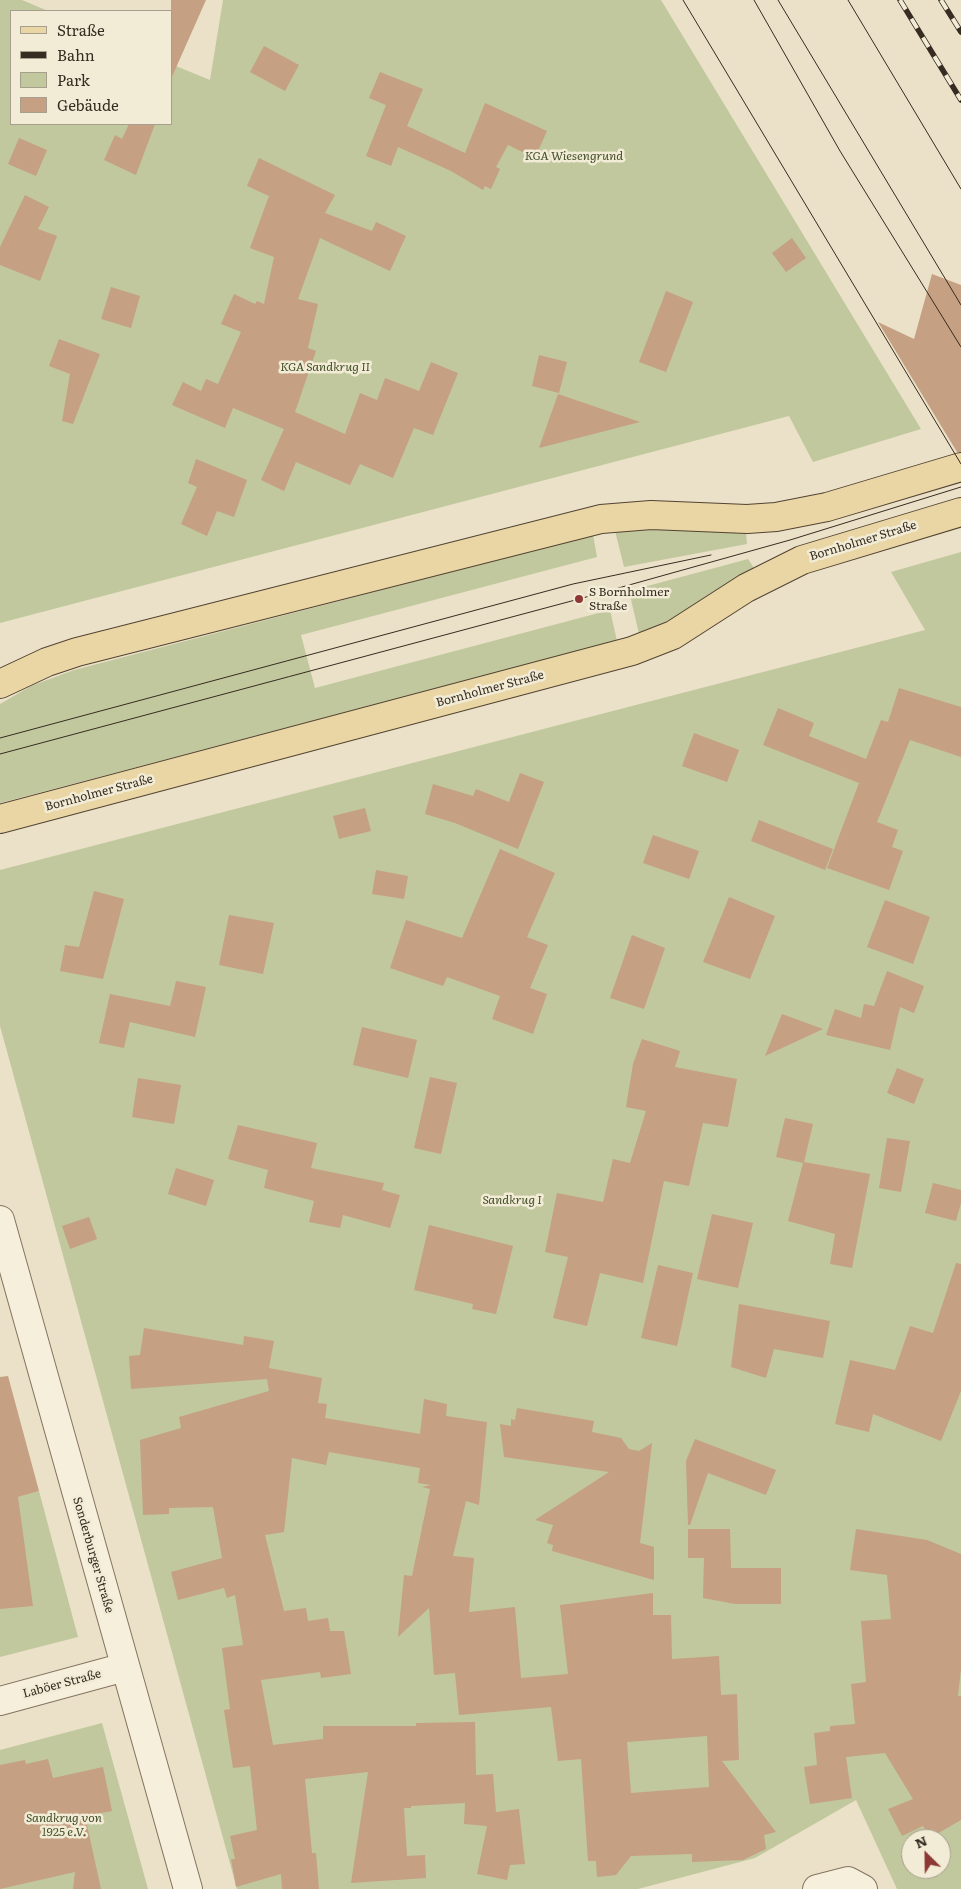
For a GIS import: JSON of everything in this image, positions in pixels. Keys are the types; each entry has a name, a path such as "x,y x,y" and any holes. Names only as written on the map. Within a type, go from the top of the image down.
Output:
{"main road":[{"path":"0,684 47,662 77,652 601,519 651,515 747,519 776,517 827,507 961,466"},
{"name":"Bornholmer Straße","path":"0,819 632,652 673,635 777,571 839,548 961,512"}],"street":[{"name":"Sonderburger Straße","path":"0,1220 10,1296 124,1667 188,1889"},
{"name":"Laböer Straße","path":"0,1701 124,1667"},
{"path":"817,1889 848,1881 864,1889"}],"green space":[{"path":"0,0 22,0 46,10 10,10 10,125 172,125 172,64 210,80 223,0 661,0 921,429 813,462 789,416 0,623"},
{"path":"645,528 746,533 747,544 624,567 615,531"},
{"path":"593,535 597,557 301,635 315,688 610,610 617,641 0,803 0,704 31,686 74,670"},
{"name":"Sandkrug I","path":"961,552 961,1889 897,1889 856,1800 755,1858 638,1889 237,1889 0,1026 0,870 925,630 891,572"},
{"path":"748,559 754,568 676,617 639,634 629,591"},
{"path":"39,1491 78,1637 0,1657 0,1502"},
{"name":"Sandkrug von 1925 e.V.","path":"102,1723 148,1889 0,1889 0,1750"}],"building":[{"path":"171,0 206,0 172,77 172,10"},
{"path":"264,46 299,65 285,91 250,72"},
{"path":"380,72 423,89 407,126 465,153 485,103 547,131 535,158 508,145 496,167 500,169 491,189 485,186 483,190 451,171 398,147 391,166 366,156 386,105 369,98"},
{"path":"129,125 155,125 136,175 104,160 115,135 122,139"},
{"path":"19,138 47,150 36,176 8,164"},
{"path":"259,158 335,195 325,213 372,231 376,222 406,236 390,271 320,238 298,299 318,304 308,348 316,351 295,412 345,434 360,393 377,400 385,378 419,391 431,362 458,373 433,435 414,428 393,478 360,464 350,485 296,462 284,491 261,480 284,429 233,408 225,428 172,405 183,382 201,391 206,379 218,384 241,332 221,324 234,294 255,304 257,301 264,304 274,257 250,248 269,196 247,186"},
{"path":"25,195 49,207 38,229 57,236 40,281 0,265 0,247"},
{"path":"792,238 806,258 786,272 772,253"},
{"path":"932,274 961,285 961,452 957,452 878,322 914,339"},
{"path":"111,287 140,296 131,328 101,319"},
{"path":"666,291 693,302 666,372 639,362"},
{"path":"59,339 100,354 73,424 62,421 70,374 49,366"},
{"path":"539,355 567,362 559,393 532,386"},
{"path":"558,394 640,422 539,448"},
{"path":"196,459 247,480 234,517 217,511 207,536 181,524 197,487 188,483"},
{"path":"899,688 961,707 961,757 910,740 877,822 898,830 892,847 903,851 889,890 827,868 859,783 763,745 778,708 814,723 809,736 866,759 881,720 888,722"},
{"path":"694,733 739,750 727,782 682,766"},
{"path":"520,773 544,782 518,849 455,823 425,814 433,784 473,796 476,789 509,802"},
{"path":"365,808 371,831 339,839 333,816"},
{"path":"759,820 833,849 825,870 751,841"},
{"path":"653,835 699,851 689,879 643,863"},
{"path":"500,849 555,873 527,937 548,945 530,988 547,994 533,1034 492,1019 500,996 447,977 443,986 390,968 406,920 462,938"},
{"path":"376,870 408,876 404,899 372,894"},
{"path":"94,891 124,899 103,979 60,971 65,945 79,947"},
{"path":"729,897 775,916 750,979 703,962"},
{"path":"885,900 930,917 913,964 867,947"},
{"path":"229,915 274,923 263,974 219,965"},
{"path":"632,935 665,948 644,1009 610,998"},
{"path":"887,971 924,986 914,1013 900,1007 890,1050 826,1035 835,1009 861,1018 864,1004 874,1006"},
{"path":"176,981 206,987 195,1037 130,1022 124,1048 99,1043 110,994 170,1006"},
{"path":"782,1014 823,1029 765,1056"},
{"path":"362,1027 417,1040 408,1078 353,1065"},
{"path":"642,1039 680,1051 675,1067 737,1079 728,1127 703,1123 689,1186 664,1181 643,1283 600,1273 587,1326 553,1318 568,1257 545,1252 557,1193 603,1202 613,1159 630,1163 646,1111 626,1107 633,1064"},
{"path":"897,1068 924,1079 914,1104 887,1093"},
{"path":"430,1077 457,1083 441,1154 414,1148"},
{"path":"138,1078 181,1085 174,1124 132,1117"},
{"path":"785,1118 813,1124 804,1162 870,1174 852,1268 830,1264 835,1234 788,1221 803,1163 776,1157"},
{"path":"238,1125 317,1143 311,1168 384,1183 382,1190 400,1195 390,1228 343,1215 340,1228 309,1222 314,1201 264,1188 268,1170 228,1159"},
{"path":"887,1138 910,1141 901,1192 879,1188"},
{"path":"176,1168 214,1180 206,1206 168,1194"},
{"path":"933,1183 961,1190 961,1203 956,1221 925,1213"},
{"path":"712,1214 753,1223 738,1288 697,1279"},
{"path":"89,1217 97,1239 70,1249 62,1226"},
{"path":"429,1225 513,1246 496,1314 472,1309 473,1304 414,1290"},
{"path":"956,1263 961,1264 961,1391 941,1441 873,1414 869,1432 835,1424 850,1360 895,1370 910,1326 933,1333"},
{"path":"658,1265 693,1273 677,1346 641,1338"},
{"path":"739,1304 830,1321 823,1358 774,1349 766,1378 731,1367"},
{"path":"144,1328 243,1345 244,1336 274,1341 269,1368 322,1378 318,1403 327,1404 325,1418 420,1434 424,1399 447,1404 446,1416 487,1422 479,1505 466,1501 453,1556 474,1558 469,1612 515,1607 521,1678 568,1674 560,1605 653,1593 653,1615 671,1615 672,1659 719,1656 721,1695 737,1694 739,1760 722,1761 776,1832 764,1835 766,1849 743,1860 692,1862 692,1854 631,1856 616,1875 597,1877 596,1861 588,1861 581,1759 558,1761 551,1707 459,1715 455,1673 434,1675 429,1608 398,1637 404,1575 412,1576 430,1489 422,1487 431,1485 418,1483 420,1468 329,1452 326,1465 292,1458 284,1532 265,1535 284,1611 306,1608 308,1621 328,1618 330,1631 344,1631 351,1674 321,1678 320,1672 261,1680 273,1745 323,1739 323,1726 416,1726 416,1723 475,1722 476,1775 493,1774 496,1812 519,1809 525,1864 510,1865 507,1880 477,1874 487,1826 464,1824 465,1803 411,1806 411,1808 404,1808 407,1856 425,1855 426,1878 351,1883 368,1772 305,1779 312,1853 316,1853 319,1889 282,1889 281,1874 236,1887 231,1859 235,1859 230,1836 257,1830 250,1766 233,1768 224,1710 230,1709 222,1648 243,1645 235,1595 227,1598 224,1588 178,1600 171,1572 222,1558 213,1507 169,1508 169,1514 143,1515 140,1440 181,1428 179,1417 269,1391 267,1379 131,1389 129,1356 140,1355","holes":["707,1736 709,1787 631,1793 627,1742"]},
{"path":"8,1376 39,1491 18,1497 33,1606 0,1609 0,1377"},
{"path":"517,1408 594,1421 592,1432 621,1438 629,1449 639,1451 652,1443 640,1543 654,1547 654,1580 552,1551 553,1545 547,1543 553,1525 535,1520 609,1472 504,1457 500,1424 511,1426 511,1419 515,1420"},
{"path":"695,1439 776,1470 766,1495 708,1473 690,1525 688,1525 686,1461"},
{"path":"688,1529 730,1529 731,1568 781,1568 781,1604 735,1604 703,1598 704,1558 688,1558"},
{"path":"856,1529 927,1540 961,1554 961,1669 958,1696 961,1696 961,1820 946,1829 925,1829 923,1826 917,1829 901,1829 901,1834 888,1809 913,1799 885,1753 846,1757 852,1798 810,1804 804,1767 817,1765 814,1733 830,1731 830,1726 855,1724 851,1684 866,1682 861,1621 891,1619 887,1575 850,1570"},
{"path":"48,1759 53,1778 103,1767 112,1811 85,1816 101,1889 73,1889 75,1872 0,1889 0,1765 25,1760 26,1764"}],"tram line":[{"path":"683,0 961,464"},
{"path":"754,0 840,151 961,347"},
{"path":"778,0 961,305"},
{"path":"848,0 961,189"},
{"path":"0,754 579,599 790,540 961,487"},
{"path":"0,738 573,584 711,555"}],"railway":[{"path":"900,0 961,100"},
{"path":"941,0 961,32"}],"place":[{"name":"S Bornholmer Straße","path":"579,599"}],"park label":[{"name":"KGA Wiesengrund","path":"574,156"},
{"name":"KGA Sandkrug II","path":"325,367"}]}
